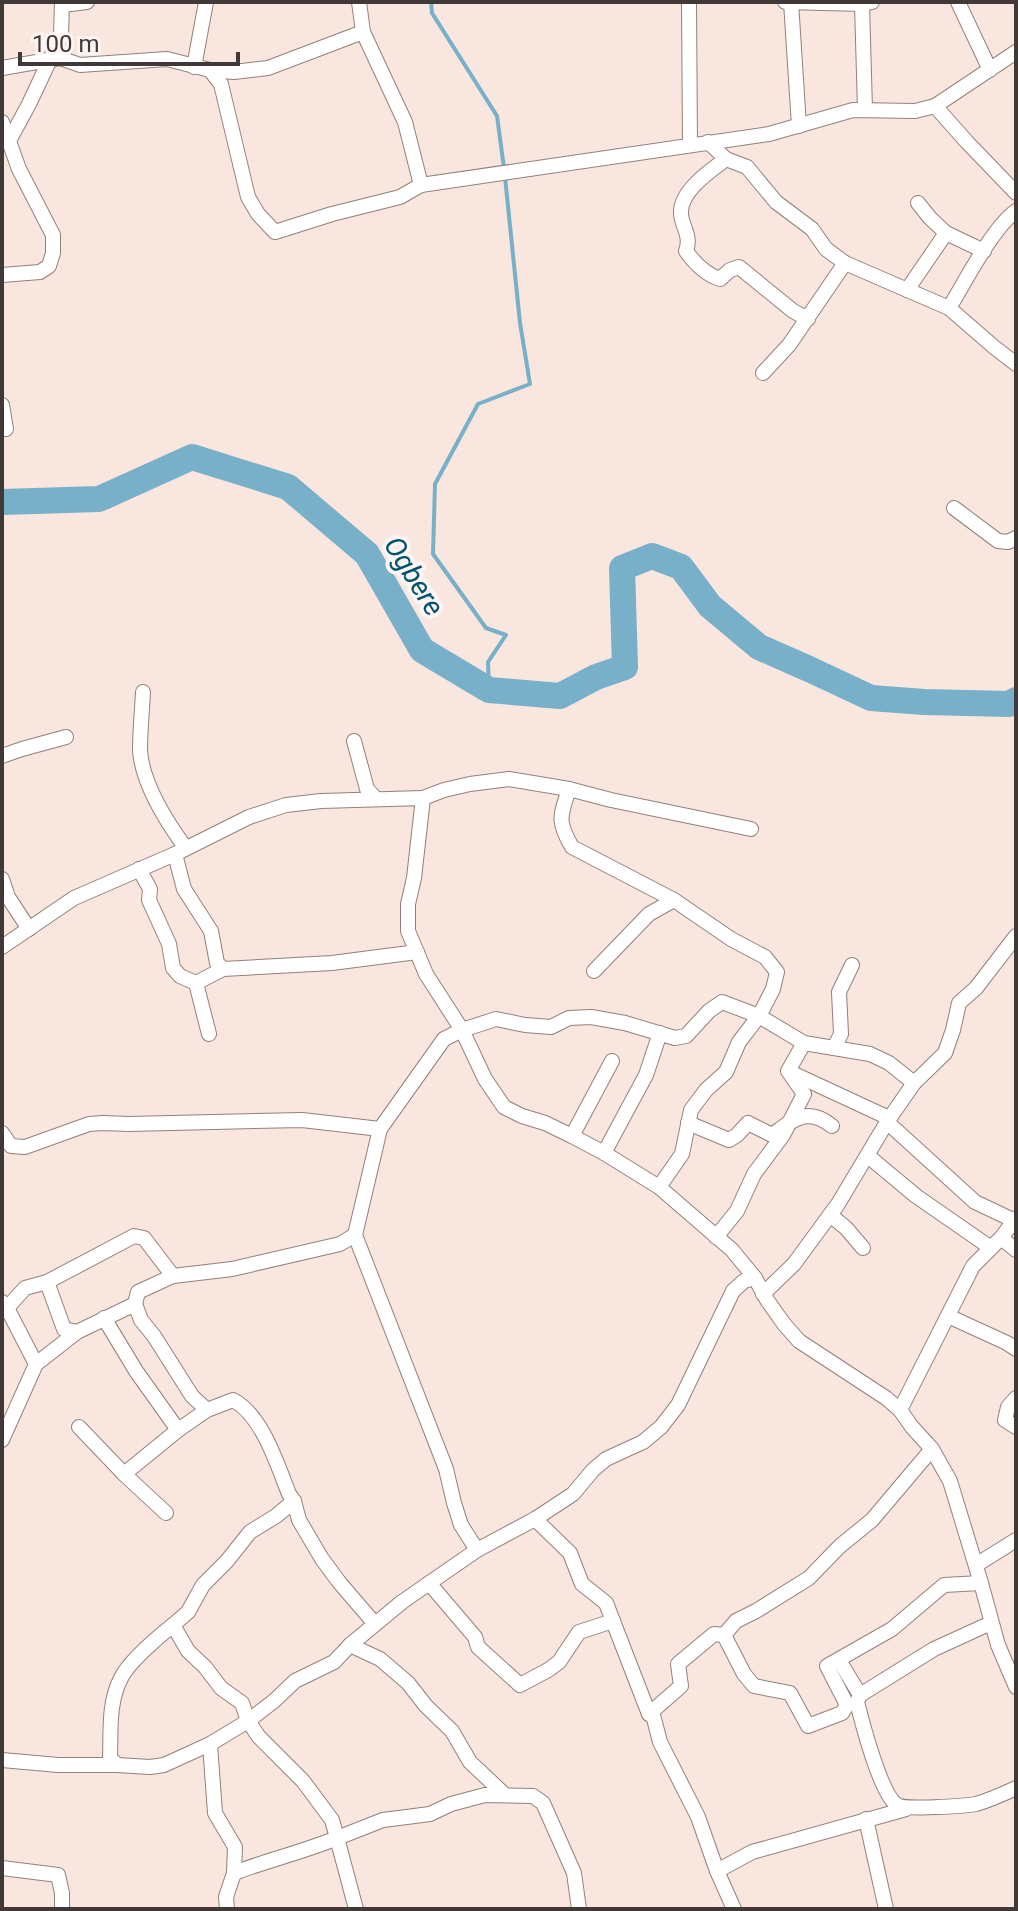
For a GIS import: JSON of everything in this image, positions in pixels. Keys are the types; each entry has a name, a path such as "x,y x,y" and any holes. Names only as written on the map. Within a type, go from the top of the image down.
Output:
{"street":[{"path":"9,141 61,36 62,4 87,2"},
{"path":"194,67 206,2"},
{"path":"359,2 363,32 405,122 421,185"},
{"path":"689,2 690,145"},
{"path":"784,2 867,3 865,110"},
{"path":"791,2 799,126"},
{"path":"958,2 990,70"},
{"path":"2,68 60,58 80,65 167,59 194,67 234,72 268,68 363,32"},
{"path":"210,70 221,84 248,197 258,214 275,232 400,197 421,185 769,134 853,110 915,111 935,106 1016,52"},
{"path":"935,106 1016,193"},
{"path":"2,122 19,169 53,235 49,266 40,272 2,275"},
{"path":"708,142 726,159 747,167 776,202 812,229 826,249 845,263 949,308 1016,364"},
{"path":"726,159 697,181 685,199 681,213 688,245 686,251 693,262 709,275 720,279 739,267 793,311 808,319"},
{"path":"918,203 946,233 984,251"},
{"path":"949,308 1006,217 1016,211"},
{"path":"907,290 946,233"},
{"path":"763,373 789,345 845,263"},
{"path":"2,405 6,429"},
{"path":"954,508 998,541 1008,542 1016,538"},
{"path":"143,692 140,752 147,777 180,850 184,889 211,931 217,963 223,969"},
{"path":"2,756 66,737"},
{"path":"354,741 367,789 376,799"},
{"path":"2,947 74,898 249,817 286,805 423,798 470,784 509,779 751,829"},
{"path":"569,789 560,818 572,847 674,900 731,939 765,957 777,972 773,989 759,1016 739,1042 726,1072 706,1090 691,1110 682,1154 659,1187"},
{"path":"423,798 408,904 408,931 426,974 462,1030 485,1079 504,1107 572,1136 659,1187 732,1250 799,1341 900,1410 932,1449 950,1481 991,1623 1010,1656 1016,1687"},
{"path":"139,869 150,889 149,900 169,944 173,968 180,976 196,983"},
{"path":"2,879 8,897 29,929"},
{"path":"594,971 649,914 674,900"},
{"path":"763,1294 794,1264 830,1215 914,1083 945,1053 959,1003 976,988 1016,936"},
{"path":"196,983 223,969 332,963 417,952"},
{"path":"834,1048 841,1034 839,992 852,965"},
{"path":"196,983 209,1034"},
{"path":"477,1550 461,1525 446,1469 357,1241 380,1129 444,1039 496,1019 551,1027 569,1018 591,1017 625,1023 675,1038 686,1036 722,1002 759,1016 804,1043 870,1054 889,1063 914,1083"},
{"path":"604,1153 646,1075 660,1033"},
{"path":"788,1071 804,1043"},
{"path":"572,1136 612,1061"},
{"path":"788,1071 888,1120 975,1202 1014,1219 973,1266 900,1410"},
{"path":"716,1237 737,1211 754,1174 783,1135 804,1094 788,1071"},
{"path":"688,1123 729,1140 748,1123 772,1135 800,1117 822,1118 832,1126"},
{"path":"2,1133 7,1150 25,1147 89,1124 103,1123 302,1120 380,1129"},
{"path":"868,1156 916,1196 996,1243 1016,1250"},
{"path":"830,1215 863,1248"},
{"path":"36,1364 4,1305 25,1288 47,1282 134,1236 144,1238 173,1276"},
{"path":"2,1440 36,1364 77,1332 173,1276 232,1269 357,1241"},
{"path":"2,1760 58,1765 164,1765 210,1744 248,1721 295,1681 334,1662 375,1624 429,1583 477,1550 535,1519 573,1494 606,1459 643,1442 661,1427 678,1405 733,1291 744,1281 755,1278"},
{"path":"47,1282 64,1329 77,1332"},
{"path":"136,1298 141,1320 192,1396 207,1410"},
{"path":"948,1316 1012,1346 1016,1328"},
{"path":"104,1318 136,1371 178,1430"},
{"path":"1016,1398 1008,1407 1005,1420 1016,1427"},
{"path":"124,1474 207,1410 233,1400 242,1404 268,1442 299,1520 322,1559 375,1624"},
{"path":"79,1427 166,1513"},
{"path":"724,1635 736,1621 809,1578 840,1546 872,1520 932,1449"},
{"path":"117,1765 110,1758 111,1721 121,1676 155,1640 188,1612 203,1585 250,1532 294,1501"},
{"path":"535,1519 570,1553 582,1584 606,1603 649,1714 653,1715 660,1742 698,1817 734,1909"},
{"path":"976,1565 1016,1540"},
{"path":"429,1583 475,1637 478,1647 520,1685 559,1662 579,1632 613,1621"},
{"path":"724,1635 744,1674 754,1686 790,1693 808,1726 842,1713 847,1705 827,1666 892,1629 944,1585 981,1583"},
{"path":"910,1808 898,1806 890,1798 870,1750 857,1702 860,1695 934,1649 991,1623"},
{"path":"173,1625 188,1651 221,1688 242,1703 248,1721 259,1737 303,1781 332,1820 356,1909"},
{"path":"649,1714 681,1686 678,1664 714,1634 724,1635"},
{"path":"350,1645 380,1659 408,1683 452,1731 470,1762 505,1795"},
{"path":"839,1660 860,1695"},
{"path":"210,1744 215,1813 235,1847 234,1873 226,1897 227,1909"},
{"path":"717,1871 752,1852 866,1819 910,1808 972,1805 1016,1788"},
{"path":"234,1873 383,1820 430,1814 451,1804 485,1795 533,1796 543,1803 574,1873 579,1909"},
{"path":"866,1819 886,1909"},
{"path":"2,1868 58,1875 62,1909"}],"waterway":[{"path":"431,2 432,13 497,116 504,168"},
{"path":"489,690 488,662 506,635 486,628 433,554 435,484 478,404 530,384 520,323 505,177"},
{"name":"Ogbere","path":"2,502 99,499 192,457 288,487 367,554 422,650 489,690 560,696 596,677 625,667 622,568 652,556 681,567 710,606 759,647 871,698 1009,704 1016,700"}]}
